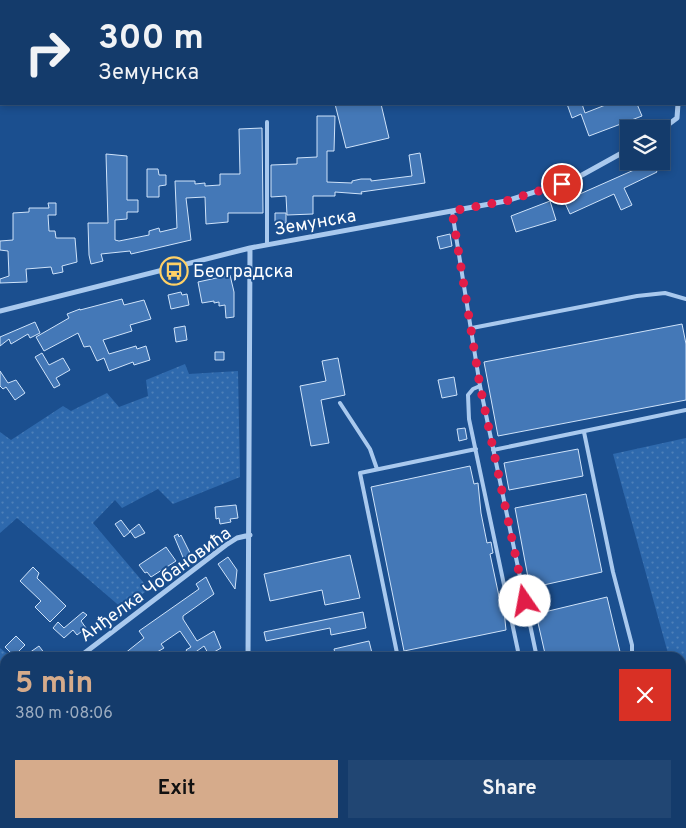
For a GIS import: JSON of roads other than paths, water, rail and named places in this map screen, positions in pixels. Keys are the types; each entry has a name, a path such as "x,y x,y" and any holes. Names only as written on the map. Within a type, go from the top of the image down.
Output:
{"street":[{"path":"670,125 679,114 678,105"},
{"name":"Земунска","path":"0,311 267,244 506,201 558,185 584,174 620,154"},
{"path":"248,652 250,248"},
{"name":"Анђелка Чобановића","path":"86,652 226,545 237,538 250,535"}],"lane":[{"path":"267,244 268,122"},
{"path":"452,211 480,386 535,652"},
{"path":"472,328 637,296 665,293 686,298"},
{"path":"480,386 473,389 468,395 469,419 519,652"},
{"path":"340,403 370,449 377,469"},
{"path":"494,450 686,410"},
{"path":"584,432 613,572 632,645 632,652"},
{"path":"397,652 360,473 476,449"}],"place":[{"name":"Београдска","path":"174,271"}]}
